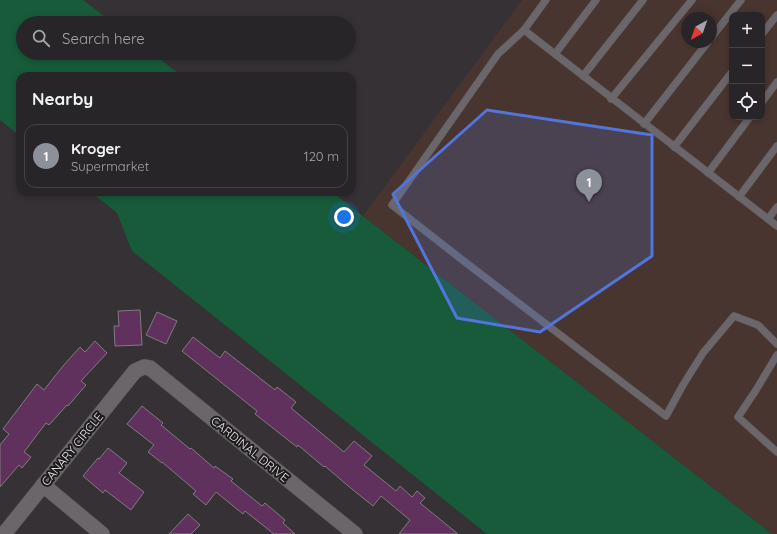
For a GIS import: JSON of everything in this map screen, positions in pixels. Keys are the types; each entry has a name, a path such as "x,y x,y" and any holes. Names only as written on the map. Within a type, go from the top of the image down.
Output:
{"street":[{"name":"CANARY CIRCLE","path":"4,534 135,371 144,367"},
{"name":"CARDINAL DRIVE","path":"144,367 150,368 355,534"},
{"path":"43,485 102,534"}],"lane":[{"path":"546,0 524,30 498,54 392,205 666,416 703,353 734,316 758,325 777,344"},
{"path":"555,54 596,0"},
{"path":"583,76 643,0"},
{"path":"612,98 692,0"},
{"path":"717,30 741,0"},
{"path":"765,30 777,15"},
{"path":"524,30 777,226"},
{"path":"644,124 703,48"},
{"path":"674,147 729,76"},
{"path":"765,98 777,82"},
{"path":"708,173 748,120"},
{"path":"739,197 777,146"},
{"path":"768,219 777,207"},
{"path":"777,355 738,417 777,452"}],"highlighted area":[{"path":"487,110 652,135 652,256 540,332 457,318 393,194"}],"shaded area":[{"path":"522,0 777,0 777,534 772,534 363,216"}],"green space":[{"path":"0,0 83,0 104,16 16,16 16,60 161,60 177,72 16,72 16,133 0,120"},
{"path":"96,196 337,196 772,534 487,534 132,251 117,213"}],"building":[{"path":"140,310 142,345 115,346 114,326 119,326 118,311"},
{"path":"157,312 177,321 166,344 146,335"},
{"path":"193,337 220,358 225,351 275,390 277,387 296,402 291,408 344,452 354,441 372,456 364,465 396,491 400,486 412,497 417,491 425,498 420,503 458,534 399,534 410,520 381,496 373,506 325,466 324,467 298,445 297,447 255,414 257,411 182,351"},
{"path":"95,341 107,353 81,381 86,385 49,425 46,423 24,452 31,457 22,468 19,465 0,487 0,445 9,434 3,429 37,384 44,390 80,347 85,352"},
{"path":"142,406 163,423 161,425 214,468 215,466 233,479 231,481 262,506 265,503 285,520 283,523 295,534 274,534 245,511 243,514 216,492 206,505 193,494 196,491 148,452 154,445 127,424"},
{"path":"108,448 127,463 119,473 144,492 131,510 105,490 103,493 83,476"},
{"path":"188,514 200,525 191,534 169,534"}],"place":[{"name":"Kroger","path":"589,202"}]}
